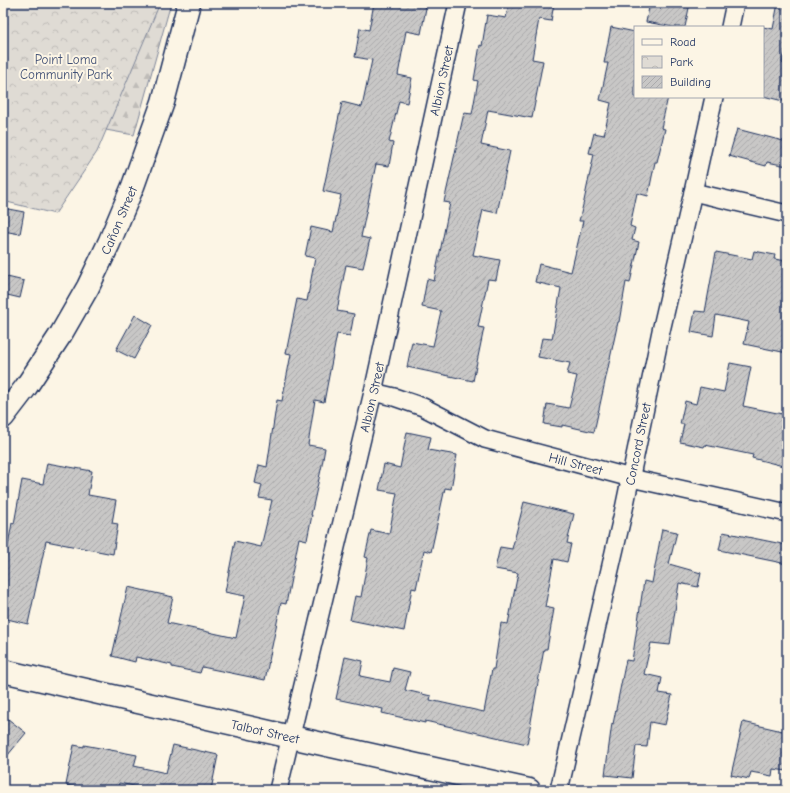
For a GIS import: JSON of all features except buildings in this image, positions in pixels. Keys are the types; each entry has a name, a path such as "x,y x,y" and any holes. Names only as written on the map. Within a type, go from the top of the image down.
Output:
{"main road":[{"name":"Cañon Street","path":"3,417 26,387 61,334 88,287 109,243 133,186 163,102 189,3"},
{"name":"Talbot Street","path":"3,671 529,790"}],"street":[{"name":"Albion Street","path":"278,790 373,392 458,3"},
{"path":"730,26 735,3"},
{"name":"Concord Street","path":"559,790 631,478 661,331 714,98"},
{"path":"693,192 787,214"},
{"name":"Hill Street","path":"373,392 394,397 423,407 485,439 631,478 787,513"}],"green space":[{"name":"Point Loma Community Park","path":"3,3 160,3 97,152 55,214 3,201"},
{"path":"79,3 171,3 134,135 100,129"}]}
